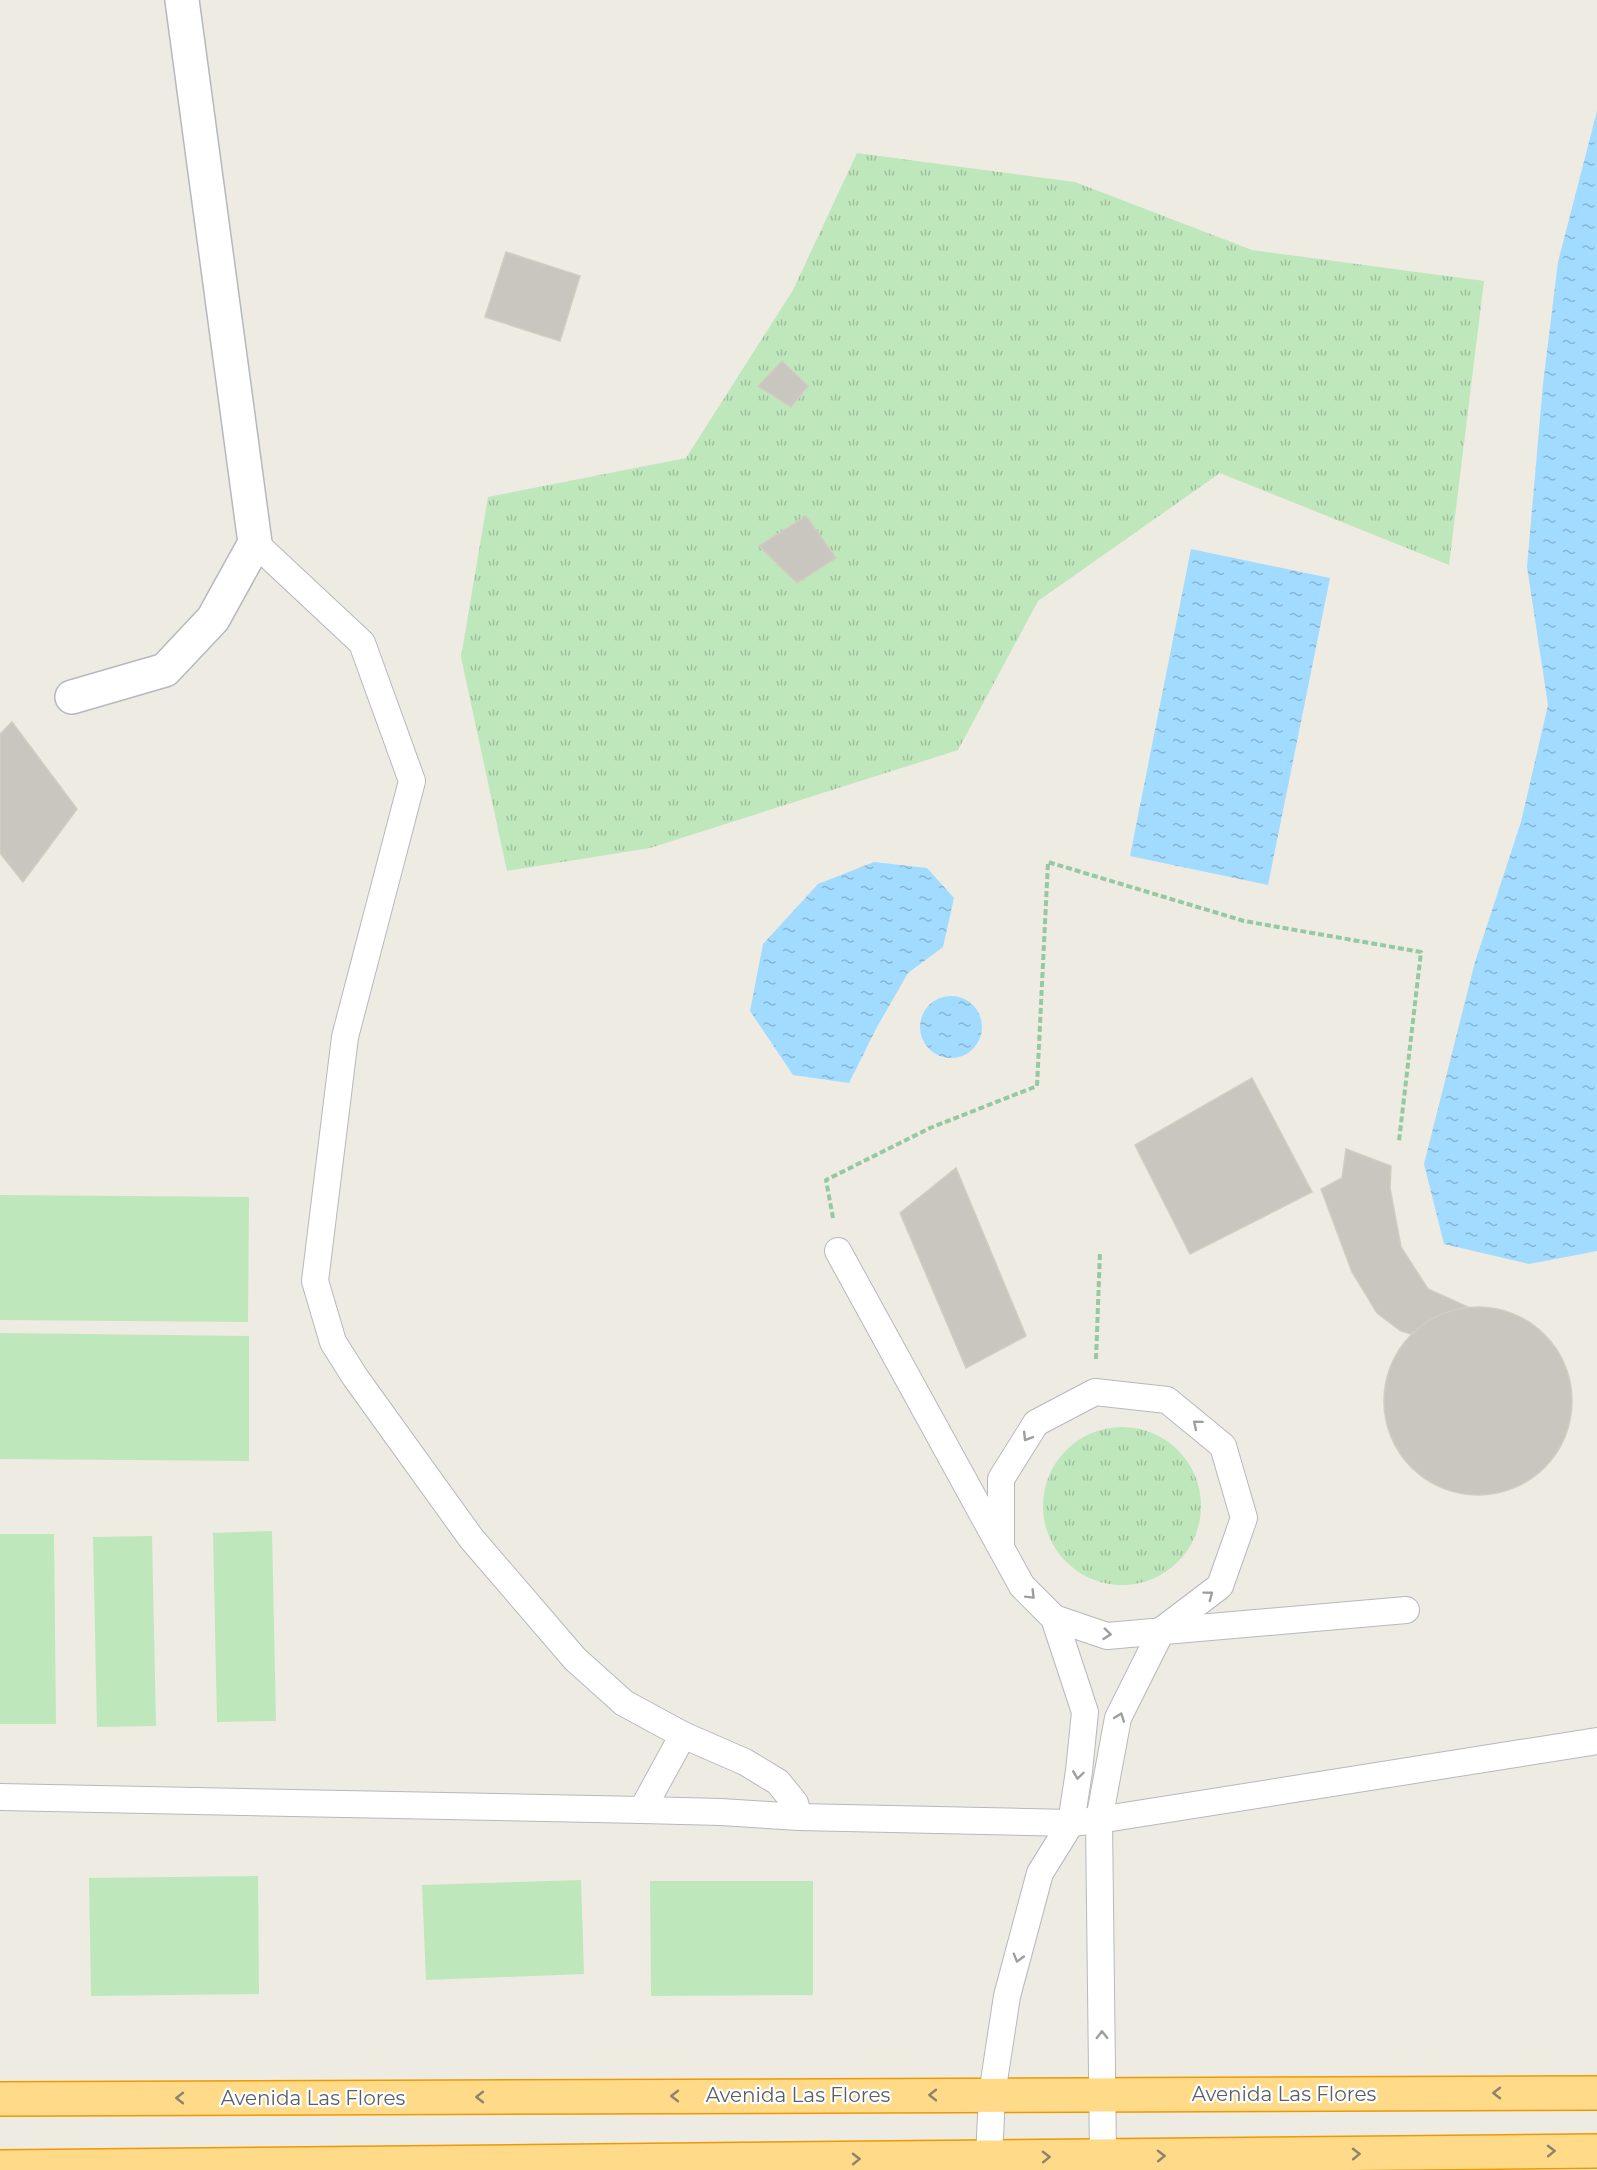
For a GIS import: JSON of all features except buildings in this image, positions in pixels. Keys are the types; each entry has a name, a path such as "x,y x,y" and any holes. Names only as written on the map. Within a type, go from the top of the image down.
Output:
{"highway":[{"name":"Avenida Las Flores","path":"0,2099 1597,2093"},
{"path":"0,2168 1597,2151"}],"street":[{"path":"72,697 165,670 213,619 255,543 182,0"}],"lane":[{"path":"255,543 362,643 412,781 345,1037 315,1281 333,1342 355,1377 471,1538 575,1659 624,1703 683,1735 745,1762 778,1782 795,1803 799,1817"},
{"path":"838,1251 1022,1586 1054,1618 1107,1636 1406,1610"},
{"path":"1001,1546 1001,1479 1036,1423 1095,1392 1167,1400 1223,1446 1244,1518 1220,1586 1162,1630 1118,1718 1099,1820 1102,2157"},
{"path":"989,2158 992,2094 1007,1996 1040,1874 1071,1823 1079,1771 1085,1712 1054,1618"},
{"path":"642,1809 683,1735"},
{"path":"0,1797 642,1809 799,1817 1071,1823 1597,1742"}],"path":[{"path":"838,1251 826,1180 930,1128 1037,1086 1048,862 1244,921 1421,952 1399,1141"},
{"path":"1095,1392 1100,1252"}],"green space":[{"path":"857,153 1075,182 1252,250 1484,281 1449,565 1220,473 1038,601 958,750 650,848 507,871 461,657 488,497 686,458 793,290"},
{"path":"0,1195 249,1197 248,1322 0,1320"},
{"path":"0,1333 249,1336 249,1461 0,1459"},
{"path":"1122,1427 1152,1433 1166,1440 1178,1450 1188,1462 1195,1476 1201,1506 1195,1536 1188,1550 1178,1562 1166,1572 1152,1579 1122,1585 1092,1579 1078,1572 1066,1562 1056,1550 1049,1536 1043,1506 1049,1476 1056,1462 1066,1450 1078,1440 1092,1433"},
{"path":"272,1531 276,1721 217,1722 213,1533"},
{"path":"0,1534 54,1534 56,1724 0,1724"},
{"path":"152,1536 156,1726 97,1727 93,1537"},
{"path":"258,1876 259,1994 91,1996 89,1878"},
{"path":"581,1880 584,1974 426,1980 422,1885"},
{"path":"650,1881 813,1881 813,1995 651,1996"}],"water":[{"path":"1597,111 1597,1251 1529,1264 1444,1244 1424,1164 1475,962 1521,822 1548,705 1527,567 1543,384 1558,262"},
{"path":"1191,549 1330,578 1268,885 1130,856"},
{"path":"874,862 927,868 954,898 943,947 908,973 849,1083 793,1075 750,1011 763,944 818,884"},
{"path":"945,996 957,996 973,1005 980,1015 982,1027 980,1039 973,1049 957,1058 945,1058 934,1053 925,1044 920,1033 920,1021 925,1010 934,1001"}]}
